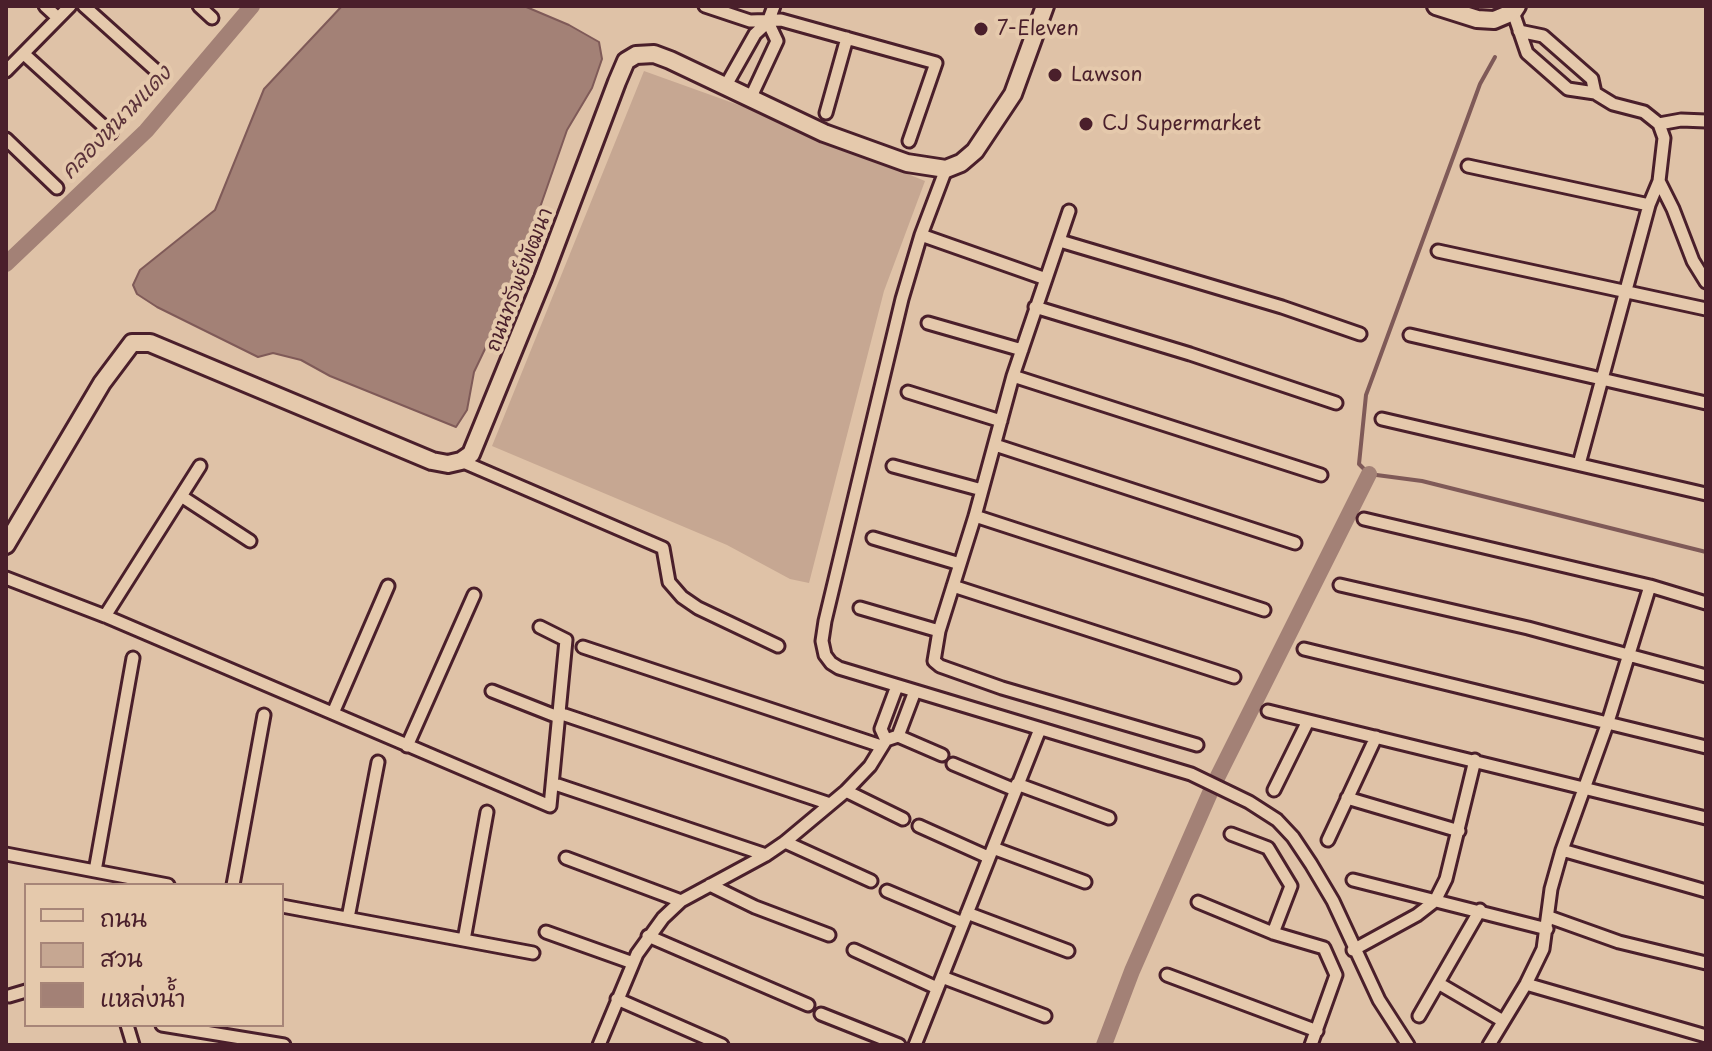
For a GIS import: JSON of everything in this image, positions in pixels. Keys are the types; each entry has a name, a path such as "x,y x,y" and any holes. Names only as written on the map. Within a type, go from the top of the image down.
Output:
{"street":[{"path":"45,6 58,18"},
{"path":"6,71 70,6"},
{"path":"84,6 161,75"},
{"path":"199,6 212,18"},
{"path":"705,6 750,21 781,20 936,63 909,141"},
{"path":"725,87 755,34 768,22 774,6"},
{"path":"1045,6 1013,94 975,151 961,163 946,169 921,235 862,461 822,641 831,663 897,686 1191,774 1234,793 1277,820 1293,837 1333,901 1353,950 1406,1044"},
{"path":"1436,6 1477,19 1494,20 1515,9 1527,53 1568,89 1595,93 1613,104 1644,112 1659,124 1664,138 1659,181 1649,205 1579,464"},
{"path":"750,99 777,41 768,22"},
{"path":"1519,31 1543,36 1592,79 1595,93"},
{"path":"826,113 847,38"},
{"path":"24,54 111,133"},
{"name":"ถนนทรัพย์พัฒนา","path":"461,461 471,454 478,440 626,61 636,55 654,54 824,133 893,158 929,168 946,169"},
{"path":"1659,124 1681,120 1706,121"},
{"path":"6,139 57,188"},
{"path":"1468,166 1649,205"},
{"path":"1659,181 1693,261 1706,282"},
{"path":"1069,211 1013,376 975,516 939,631 934,661 940,666 1002,688 1197,745"},
{"path":"921,235 1046,279"},
{"path":"1060,241 1282,307 1360,334"},
{"path":"1438,251 1706,309"},
{"path":"1035,307 1336,403"},
{"path":"928,323 1022,350"},
{"path":"1410,335 1706,403"},
{"path":"6,545 102,383 132,343 150,343 432,461 448,464 461,461 663,548 669,582 682,597 698,608 778,646"},
{"path":"1013,376 1321,475"},
{"path":"908,392 1001,421"},
{"path":"1382,419 1706,494"},
{"path":"995,445 1295,543"},
{"path":"105,616 200,466"},
{"path":"893,466 982,490"},
{"path":"181,496 250,541"},
{"path":"975,516 1264,610"},
{"path":"1364,519 1650,586 1706,603"},
{"path":"873,538 960,564"},
{"path":"6,578 105,616 550,806 562,716 566,640 540,627"},
{"path":"1340,585 1528,628 1706,676"},
{"path":"333,713 388,586"},
{"path":"953,586 1234,677"},
{"path":"1489,1045 1543,949 1551,889 1562,850 1608,722 1650,586"},
{"path":"407,746 474,595"},
{"path":"860,608 939,631"},
{"path":"583,647 884,743"},
{"path":"1304,649 1706,747"},
{"path":"95,871 133,658"},
{"path":"884,743 881,729 897,686"},
{"path":"492,691 830,804"},
{"path":"599,1045 633,963 648,936 681,901 766,855 846,791 870,766 884,743 898,736 915,691"},
{"path":"1268,711 1706,818"},
{"path":"233,883 264,715"},
{"path":"1274,790 1308,721"},
{"path":"919,1044 939,982 1040,729"},
{"path":"898,736 942,755"},
{"path":"1328,840 1376,737"},
{"path":"1353,950 1417,915 1435,901 1446,879 1475,760"},
{"path":"348,918 378,762"},
{"path":"953,764 1109,818"},
{"path":"558,785 766,855"},
{"path":"846,791 903,819"},
{"path":"1347,798 1459,831"},
{"path":"464,940 487,812"},
{"path":"919,826 1085,882"},
{"path":"1231,834 1268,848 1291,886 1273,933"},
{"path":"785,842 871,881"},
{"path":"1562,850 1706,891"},
{"path":"6,854 158,883"},
{"path":"566,858 681,901"},
{"path":"1353,880 1435,901 1548,923 1706,963"},
{"path":"710,885 755,907 829,935"},
{"path":"887,891 1068,951"},
{"path":"1198,902 1273,933 1324,948 1336,975 1311,1045"},
{"path":"284,906 533,953"},
{"path":"1419,1016 1480,910"},
{"path":"546,932 633,963"},
{"path":"648,936 808,1005"},
{"path":"854,950 939,982 1045,1016"},
{"path":"1167,975 1317,1031"},
{"path":"1438,983 1503,1021"},
{"path":"1526,984 1706,1036"},
{"path":"9,996 24,992"},
{"path":"617,999 722,1045"},
{"path":"821,1014 899,1045"},
{"path":"174,1027 284,1045"}],"green space":[{"path":"644,71 747,108 925,181 884,291 809,583 790,579 727,545 492,446"}],"water":[{"path":"342,6 524,6 599,42 602,59 592,88 567,130 506,305 474,372 467,410 456,427 330,376 301,360 273,353 258,357 157,307 137,294 133,285 140,270 215,210 264,89"}],"waterway":[{"name":"คลองหนามแดง","path":"6,264 146,131 252,6"},
{"path":"1495,57 1480,84 1366,395 1359,464 1369,474 1422,481 1706,552"},
{"path":"1104,1045 1132,971 1213,786 1369,474"}],"place":[{"name":"7-Eleven","path":"981,29"},
{"name":"Lawson","path":"1055,75"},
{"name":"CJ Supermarket","path":"1086,124"}]}
